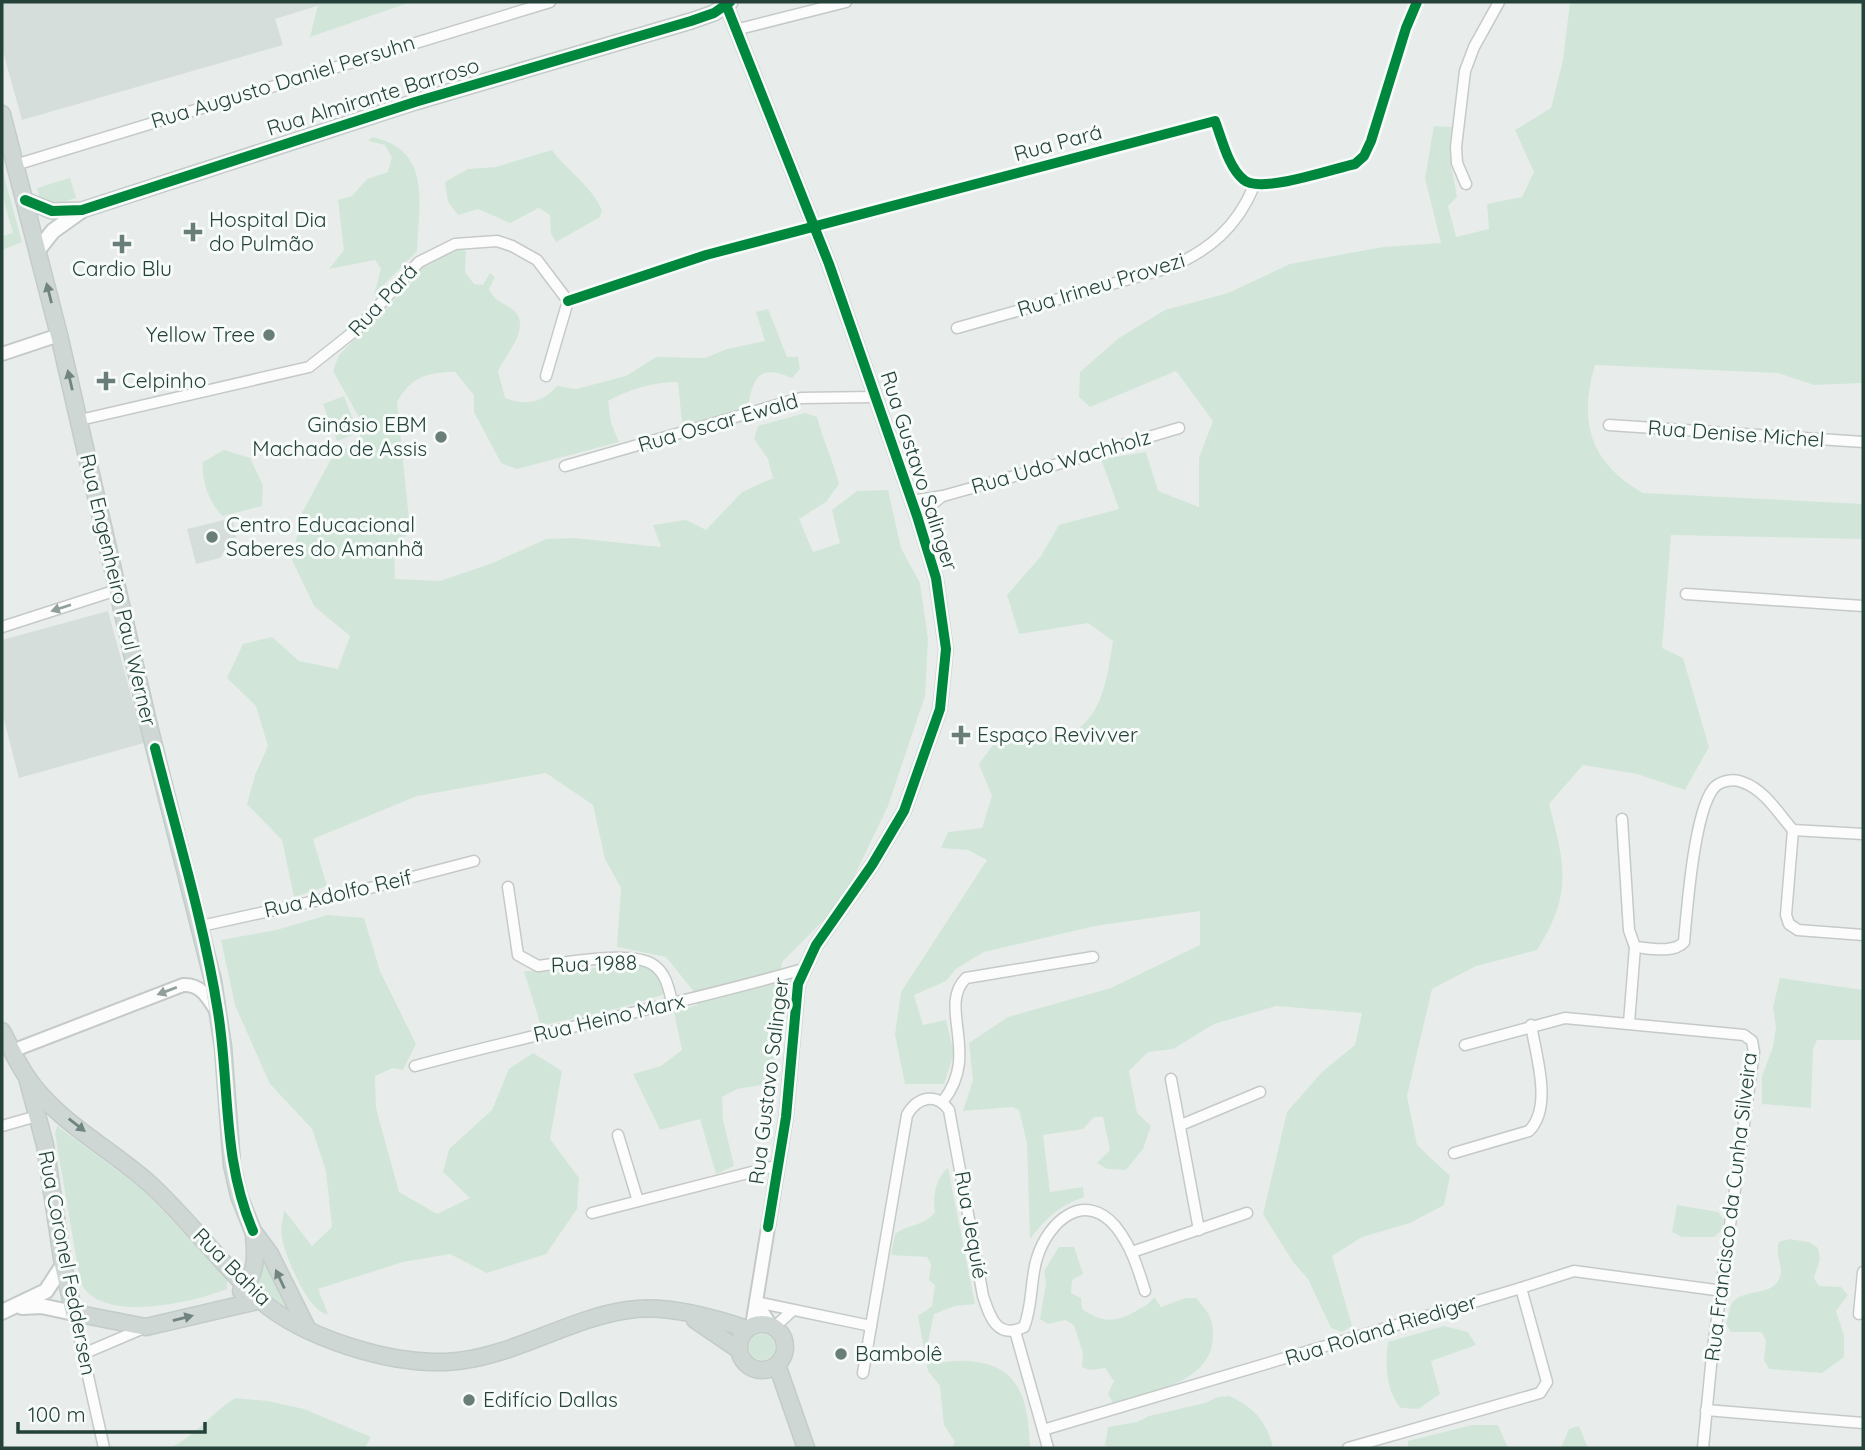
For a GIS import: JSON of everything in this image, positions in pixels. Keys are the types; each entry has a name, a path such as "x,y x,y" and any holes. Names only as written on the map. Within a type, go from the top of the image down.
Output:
{"main road":[{"name":"Rua Almirante Barroso","path":"24,200 52,211 82,210 415,102 691,21 729,4"},
{"name":"Rua Engenheiro Paul Werner","path":"2,114 60,335 120,589 147,718 201,926 219,1015 232,1165 239,1196 253,1231 256,1254 252,1276 246,1286"},
{"name":"Rua Almirante Barroso","path":"37,250 53,232 82,210"},
{"path":"2,1031 27,1078"},
{"name":"Rua Coronel Feddersen","path":"27,1078 45,1145 74,1313"},
{"name":"Rua Bahia","path":"27,1078 61,1113 159,1193 261,1300 307,1328 373,1353 408,1360 445,1362 503,1352 585,1321 643,1308 750,1327"},
{"name":"Rua Engenheiro Paul Werner","path":"253,1231 270,1254 307,1328"},
{"path":"2,1312 46,1291 64,1265"},
{"path":"221,1309 246,1286"},
{"path":"17,1307 41,1306 146,1327 261,1300"},
{"name":"Rua Bahia","path":"684,1314 707,1326 738,1350"},
{"path":"754,1369 766,1370 777,1365 785,1348 774,1328 750,1327 740,1338 738,1350 744,1362 754,1369 790,1408"},
{"path":"777,1365 806,1448"}],"street":[{"name":"Rua Augusto Daniel Persuhn","path":"15,165 550,2"},
{"path":"738,29 846,2"},
{"path":"1254,186 1270,185 1355,164 1364,156 1417,2"},
{"path":"1466,184 1457,163 1456,147 1465,71 1474,47 1499,2"},
{"name":"Rua Gustavo Salinger","path":"729,4 815,226 912,501 936,578 946,649 940,709 904,811 872,865 816,945 803,969 796,996 786,1117 779,1165 750,1327"},
{"name":"Rua Pará","path":"80,420 309,367 357,329 419,262 455,244 496,241 512,246 537,260 568,301 652,271 1214,121 1233,165 1243,180 1254,186"},
{"name":"Rua Irineu Provezi","path":"957,328 1160,271 1198,256 1236,220 1254,186"},
{"path":"546,376 568,301"},
{"path":"2,354 60,335"},
{"name":"Rua Oscar Ewald","path":"565,466 802,397 874,397"},
{"name":"Rua Denise Michel","path":"1609,425 1863,442"},
{"name":"Rua Udo Wachholz","path":"912,501 943,496 1180,428"},
{"name":"Rua Udo Wachholz","path":"917,516 943,496"},
{"path":"2,626 120,589"},
{"path":"1686,594 1863,606"},
{"path":"1634,947 1674,949 1684,942 1701,827 1712,790 1719,784 1740,781 1751,786 1793,830 1863,834"},
{"path":"1465,1045 1531,1025 1565,1018 1629,1023 1634,947 1629,930 1622,819"},
{"path":"1793,830 1786,915 1789,924 1798,930 1863,935"},
{"name":"Rua Adolfo Reif","path":"201,926 347,894 474,861"},
{"name":"Rua 1988","path":"508,887 518,955 527,962 538,966 628,958 652,963 665,979 673,1005"},
{"path":"863,1373 907,1115 913,1105 924,1100 935,1097 943,1101 954,1087 960,1071 961,1048 954,998 959,984 966,978 1093,957"},
{"name":"Rua Heino Marx","path":"415,1066 541,1032 673,1005 803,969"},
{"path":"12,1051 183,985 192,985 204,991 219,1015"},
{"name":"Rua Francisco da Cunha Silveira","path":"1629,1023 1744,1035 1752,1041 1754,1052 1703,1448"},
{"path":"1454,1153 1529,1131 1537,1123 1541,1109 1539,1071 1531,1025"},
{"path":"1171,1079 1199,1230"},
{"path":"1181,1125 1260,1092"},
{"name":"Rua Jequié","path":"943,1101 950,1110 983,1296 992,1323 1001,1331 1015,1331"},
{"path":"2,1126 37,1116"},
{"path":"618,1135 638,1201"},
{"path":"592,1213 779,1165"},
{"path":"1048,1448 1015,1331 1024,1327 1028,1316 1037,1259 1062,1216 1078,1210 1096,1212 1114,1225 1132,1252 1146,1291"},
{"path":"1132,1252 1247,1213"},
{"name":"Rua Roland Riediger","path":"1043,1430 1574,1271 1723,1291"},
{"path":"1859,1314 1863,1272"},
{"path":"1348,1448 1541,1393 1547,1382 1521,1288"},
{"path":"756,1302 871,1326"},
{"path":"756,1302 774,1328 793,1310"},
{"name":"Rua Coronel Feddersen","path":"74,1313 104,1448"},
{"path":"83,1354 146,1327"},
{"path":"1706,1410 1863,1423"}],"shaded area":[{"path":"2,2 330,2 275,19 283,45 22,120 2,48"},
{"name":"Centro Educacional Saberes do Amanhã","path":"232,518 238,546 226,548 220,558 196,564 187,529"},
{"path":"108,611 144,743 19,778 2,712 2,640"}],"green space":[{"path":"330,2 411,2 310,37 318,5"},
{"path":"1570,2 1863,2 1863,383 1814,385 1778,373 1595,365 1588,405 1589,423 1600,454 1625,481 1643,493 1863,504 1863,539 1671,535 1662,648 1683,658 1709,747 1685,790 1637,774 1583,765 1549,804 1562,862 1561,895 1549,930 1537,950 1476,966 1432,989 1407,1096 1417,1145 1450,1176 1444,1205 1410,1223 1362,1237 1332,1256 1352,1326 1342,1332 1331,1328 1308,1279 1293,1262 1263,1214 1287,1112 1322,1072 1355,1045 1362,1013 1276,1006 1214,1024 1173,1049 1148,1052 1129,1071 1137,1113 1151,1126 1143,1149 1126,1170 1107,1169 1097,1163 1110,1150 1103,1117 1094,1117 1083,1129 1043,1135 1050,1192 1083,1187 1084,1197 1054,1213 1030,1239 1027,1143 1019,1110 1012,1107 963,1111 973,1080 969,1043 1008,1017 1111,988 1200,945 1200,911 1095,926 984,952 957,968 946,981 914,995 923,1025 946,1020 954,1053 944,1084 905,1084 895,1035 901,992 987,860 968,850 941,848 948,832 982,828 992,796 979,764 995,742 1055,737 1071,733 1083,725 1099,701 1108,671 1113,641 1088,623 1019,634 1007,595 1041,556 1059,525 1119,509 1101,459 1146,452 1158,491 1199,507 1199,458 1213,421 1176,371 1090,407 1079,397 1080,372 1119,338 1165,310 1228,293 1290,264 1383,247 1441,243 1425,178 1434,126 1452,127 1451,165 1457,197 1448,206 1456,237 1489,229 1487,204 1522,197 1534,172 1515,130 1551,108 1563,60"},
{"path":"372,137 405,153 418,180 419,197 417,251 374,295 381,269 375,260 329,269 344,250 338,200 352,196 367,179 388,172 392,157 385,145 368,141"},
{"path":"552,150 585,185 602,210 600,217 556,242 551,234 550,215 539,208 510,223 478,209 458,215 448,202 445,182 468,169 496,167"},
{"path":"2,169 22,242 2,250 2,236 13,233 2,194"},
{"path":"70,178 76,198 52,205 40,200 37,188"},
{"path":"454,247 466,251 465,272 474,284 483,285 490,273 495,277 489,289 498,300 517,314 520,321 517,338 498,371 505,398 520,402 534,401 546,396 557,386 576,389 626,376 656,357 705,358 727,349 765,341 756,312 768,309 787,357 798,357 800,369 792,378 774,372 762,374 754,384 749,402 739,410 699,427 682,423 678,382 660,383 633,390 608,401 611,423 619,442 517,469 501,463 474,412 474,395 455,372 436,373 421,378 408,387 397,402 409,519 406,536 394,544 395,579 440,581 493,563 546,539 574,538 661,547 653,525 686,520 706,530 742,492 773,478 768,459 754,439 758,426 805,413 817,417 839,484 826,502 799,519 813,552 840,543 832,510 857,491 888,490 901,548 920,583 928,639 925,696 888,806 851,883 829,915 782,962 775,1011 773,1083 737,1089 722,1097 723,1120 734,1166 716,1174 700,1119 660,1130 633,1074 661,1066 682,1050 674,1012 697,1005 695,993 666,957 617,947 621,888 605,859 593,805 546,773 417,796 313,839 327,886 294,897 282,840 247,804 255,775 268,746 256,706 227,678 243,644 272,637 299,661 338,669 350,636 314,606 292,560 302,513 330,461 360,437 359,417 333,371 339,355 415,279 417,267"},
{"path":"344,396 358,433 337,441 323,404"},
{"path":"224,450 250,458 263,485 262,506 223,516 218,511 205,483 203,462"},
{"path":"328,915 364,918 380,971 416,1044 403,1070 393,1068 375,1076 376,1108 399,1192 437,1214 470,1198 443,1172 449,1149 492,1110 509,1069 533,1053 562,1071 550,1139 579,1178 577,1209 546,1254 487,1273 450,1254 403,1262 318,1289 328,1314 313,1305 306,1295 284,1246 281,1232 284,1210 312,1246 332,1227 326,1171 312,1129 270,1084 235,1005 221,940 276,930"},
{"path":"631,962 655,971 669,992 621,1007 541,1026 524,971 570,972"},
{"path":"1780,978 1863,990 1863,1040 1817,1040 1813,1049 1811,1108 1762,1104 1762,1076 1773,1047 1776,1027 1773,1007"},
{"path":"57,1126 141,1188 227,1277 227,1289 193,1300 147,1307 105,1303 89,1294 80,1280 55,1133"},
{"path":"948,1168 975,1304 955,1306 934,1314 928,1342 933,1363 985,1363 1010,1377 1024,1401 1030,1448 952,1448 955,1442 944,1425 940,1386 928,1371 918,1316 932,1306 935,1285 929,1280 931,1264 927,1257 891,1255 895,1234 926,1220 935,1212 936,1188 940,1177"},
{"path":"1677,1205 1718,1212 1724,1220 1722,1230 1714,1237 1682,1237 1672,1232"},
{"path":"1789,1239 1809,1242 1818,1248 1820,1259 1814,1278 1819,1286 1841,1287 1848,1295 1836,1311 1844,1335 1844,1357 1822,1373 1769,1369 1764,1360 1766,1340 1761,1332 1731,1332 1726,1324 1731,1305 1737,1298 1764,1291 1775,1285 1781,1274 1779,1242"},
{"path":"1059,1247 1074,1247 1083,1274 1072,1280 1071,1293 1081,1298 1082,1309 1096,1317 1109,1320 1122,1318 1146,1305 1154,1297 1161,1307 1185,1298 1196,1298 1209,1316 1213,1330 1210,1352 1202,1365 1176,1383 1113,1403 1108,1394 1114,1381 1105,1368 1090,1370 1082,1367 1083,1354 1074,1325 1065,1320 1048,1324 1040,1319 1046,1283 1044,1271"},
{"path":"262,1264 270,1265 295,1316 276,1305 257,1285"},
{"path":"1444,1326 1468,1332 1476,1345 1431,1361 1440,1394 1418,1409 1401,1408 1392,1394 1388,1377 1388,1342"},
{"path":"762,1334 771,1338 775,1347 771,1356 762,1360 753,1356 749,1347 753,1338"},
{"path":"1229,1396 1258,1416 1273,1448 1110,1448 1105,1445 1108,1427 1137,1422 1149,1416"},
{"path":"235,1398 268,1401 304,1409 371,1437 365,1448 170,1448 188,1437"},
{"path":"1472,1425 1498,1425 1508,1448 1408,1448 1408,1441"},
{"path":"1579,1426 1588,1448 1561,1448 1569,1429"}],"cycle path":[{"path":"25,200 52,211 82,210 415,102 691,21 714,13 730,2"},
{"path":"568,301 706,255 1215,121 1234,168 1244,180 1252,184 1280,182 1355,164 1364,156 1371,141 1406,28 1417,2"},
{"path":"727,7 829,264 917,516 936,578 946,649 940,709 904,811 872,865 816,945 798,984 786,1117 768,1227"},
{"path":"155,748 198,912 212,979 222,1040 231,1150 243,1204 253,1231"}],"place":[{"name":"Hospital Dia do Pulmão","path":"193,232"},
{"name":"Cardio Blu","path":"122,244"},
{"name":"Yellow Tree","path":"269,335"},
{"name":"Celpinho","path":"106,381"},
{"name":"Ginásio EBM Machado de Assis","path":"441,437"},
{"name":"Centro Educacional Saberes do Amanhã","path":"212,537"},
{"name":"Espaço Revivver","path":"961,735"},
{"name":"Bambolê","path":"841,1354"},
{"name":"Edifício Dallas","path":"469,1400"}]}
